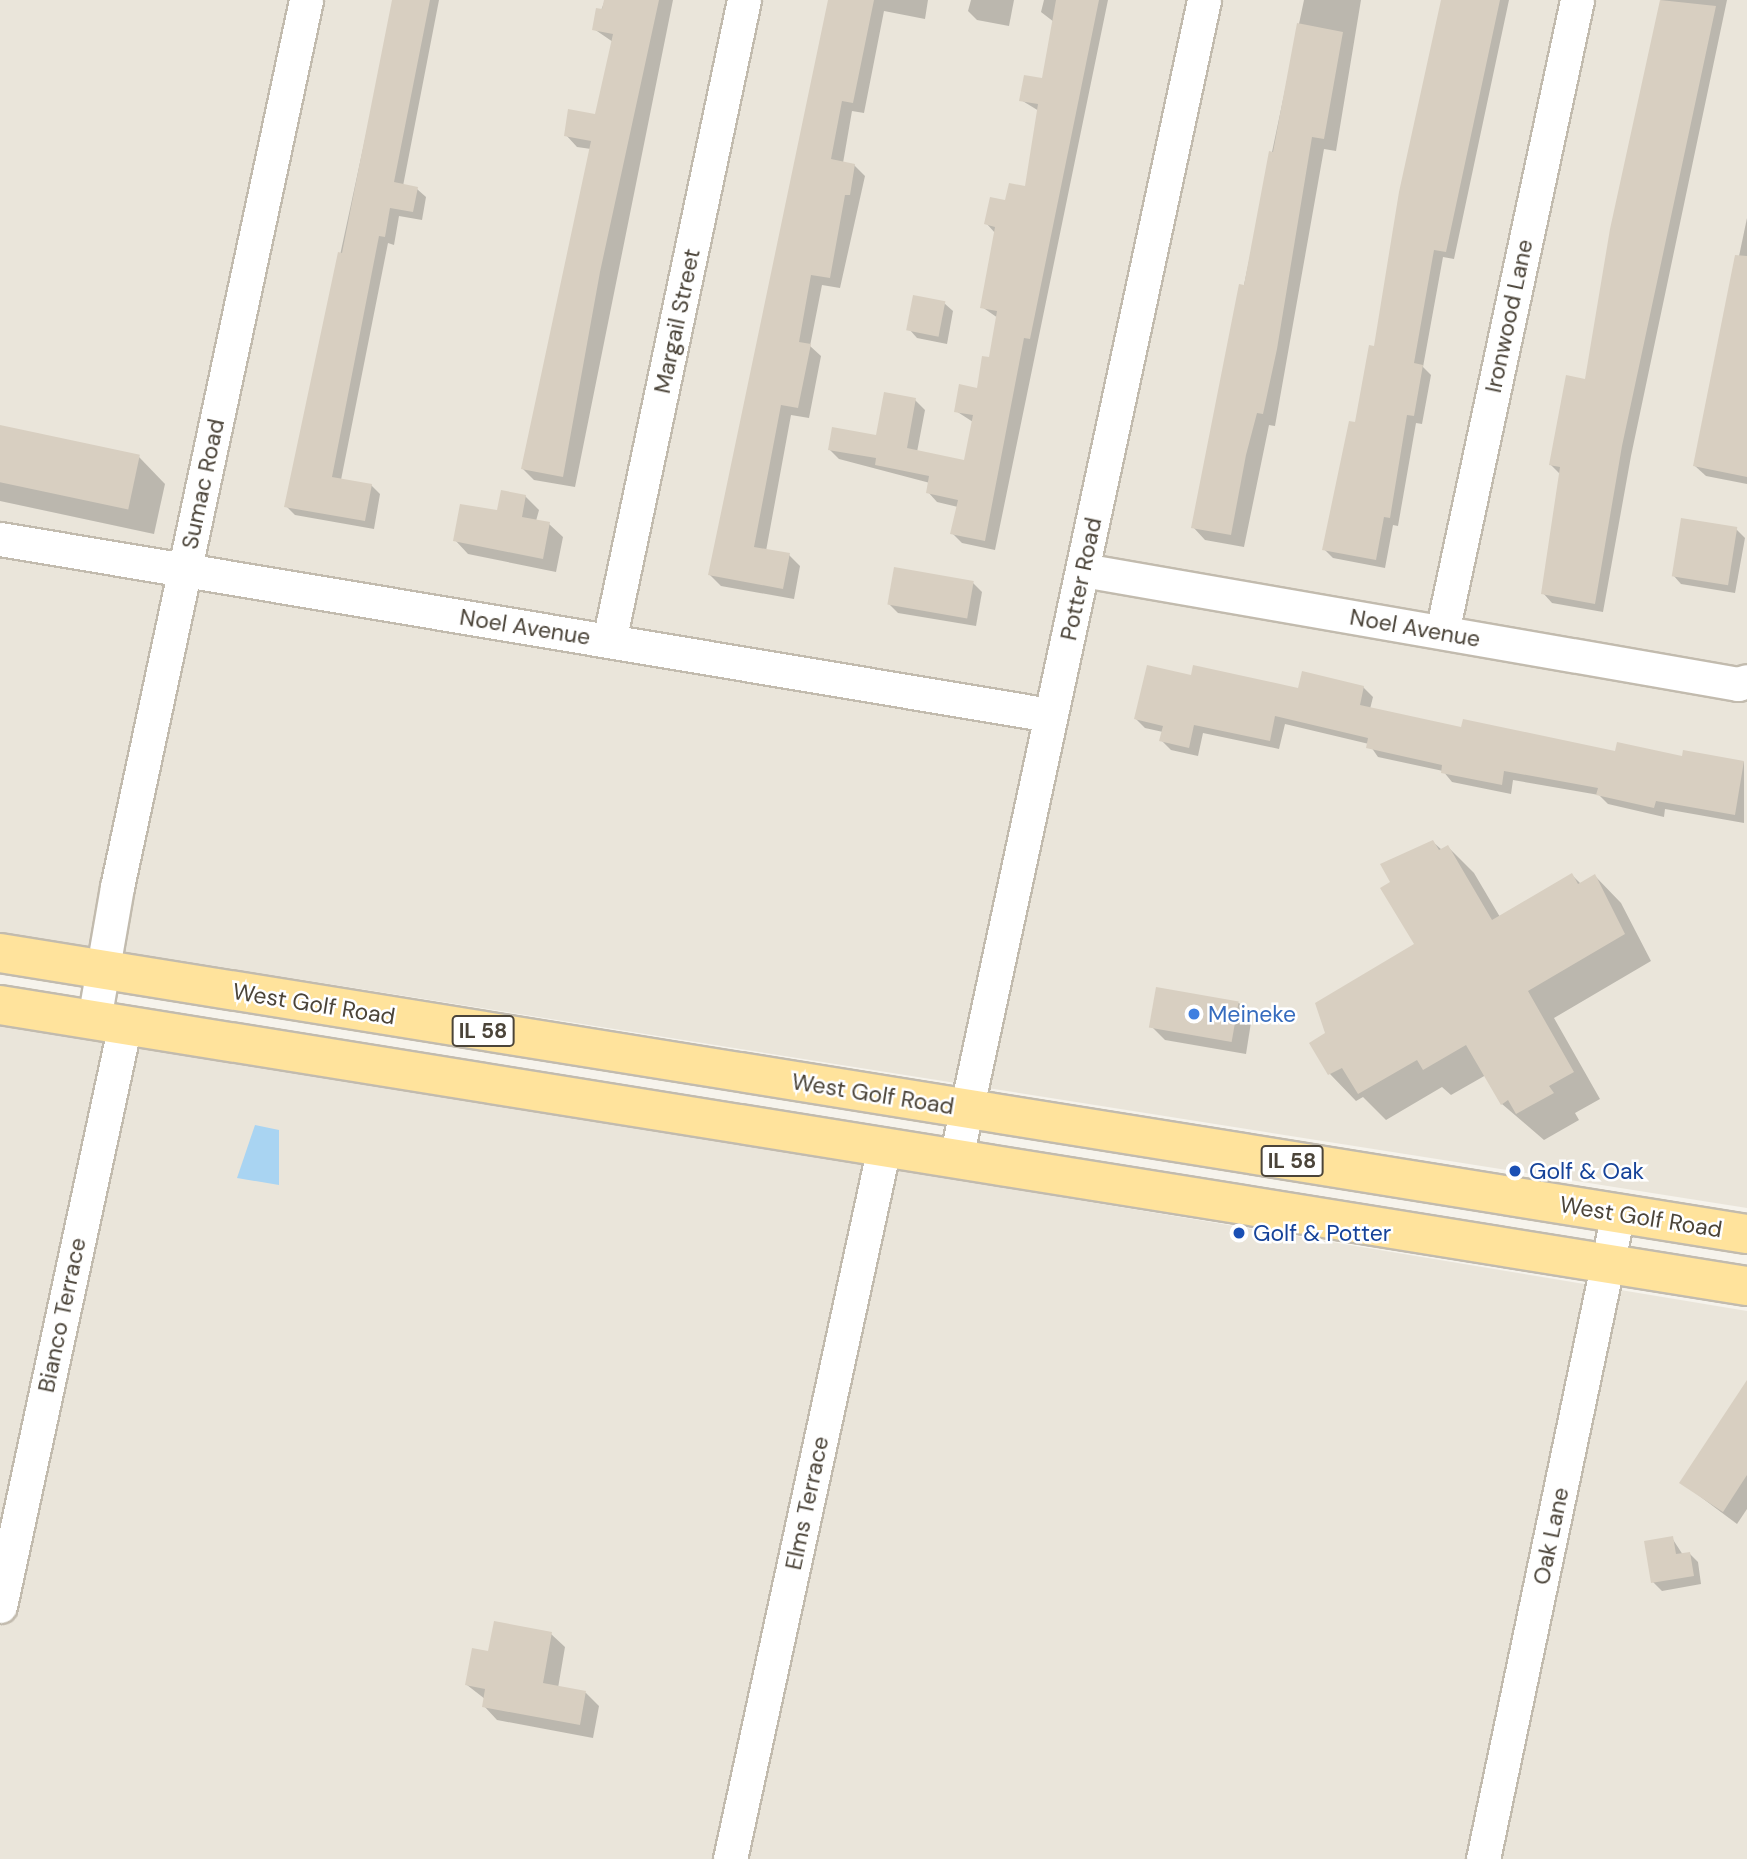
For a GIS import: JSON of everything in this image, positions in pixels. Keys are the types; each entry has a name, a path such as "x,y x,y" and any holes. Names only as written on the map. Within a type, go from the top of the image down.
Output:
{"main road":[{"name":"West Golf Road","path":"0,953 1747,1234"},
{"name":"IL 58","path":"0,1004 1747,1286"}],"street":[{"name":"Sumac Road","path":"109,1022 104,968 306,0"},
{"name":"Margail Street","path":"609,641 744,0"},
{"name":"Potter Road","path":"956,1158 1204,0"},
{"name":"Ironwood Lane","path":"1442,632 1577,0"},
{"name":"Noel Avenue","path":"0,539 1050,715"},
{"name":"Noel Avenue","path":"1083,570 1738,684 1747,681"},
{"name":"Bianco Terrace","path":"0,1606 109,1022"},
{"name":"Elms Terrace","path":"730,1859 884,1147"},
{"name":"Oak Lane","path":"1483,1859 1618,1213"}],"shaded area":[{"path":"0,0 1747,0 1747,1208 0,932"},
{"path":"0,1021 1747,1311 1747,1859 0,1859"}],"water":[{"path":"255,1125 279,1130 279,1185 237,1178"}],"building":[{"path":"392,0 430,0 394,182 418,187 413,212 390,208 385,237 379,236 332,477 372,484 365,521 284,507 338,252 342,253"},
{"path":"604,0 659,0 600,272 563,477 521,469 591,141 564,136 568,109 595,114 613,34 592,30 596,8 602,9"},
{"path":"828,0 874,0 853,103 842,101 831,159 855,164 850,195 845,195 830,278 811,275 799,342 811,344 798,408 781,405 754,547 790,553 783,589 708,575"},
{"path":"1056,0 1099,0 1030,339 1024,338 985,541 950,534 958,500 926,493 929,476 875,465 876,458 828,450 832,427 876,435 884,392 916,398 907,448 964,460 973,415 954,412 959,384 977,388 982,356 989,357 997,311 980,308 995,227 984,224 990,197 1005,200 1009,183 1025,186 1038,104 1019,101 1024,75 1042,78"},
{"path":"1441,0 1500,0 1446,252 1434,250 1414,363 1423,365 1414,416 1407,415 1390,518 1384,517 1376,560 1322,550 1349,421 1355,422 1369,345 1374,346 1399,192"},
{"path":"1660,0 1716,6 1622,446 1595,604 1541,594 1560,467 1549,465 1566,375 1585,379 1610,229"},
{"path":"1297,23 1343,32 1324,139 1312,137 1277,349 1263,414 1257,413 1246,455 1231,535 1191,528 1239,284 1244,285"},
{"path":"1735,255 1747,256 1747,477 1693,466"},
{"path":"913,295 945,301 939,337 906,330"},
{"path":"0,425 140,455 128,510 0,482"},
{"path":"501,490 526,495 522,517 550,522 543,559 453,541 460,504 497,510"},
{"path":"1681,518 1737,527 1728,585 1672,576"},
{"path":"894,567 974,581 967,618 887,604"},
{"path":"1147,665 1191,675 1193,665 1298,688 1302,671 1364,686 1360,705 1461,727 1463,719 1615,751 1617,742 1682,756 1683,750 1744,761 1735,815 1656,801 1654,808 1596,795 1598,788 1504,771 1502,785 1441,773 1442,765 1366,748 1368,738 1275,716 1270,741 1194,725 1189,748 1159,741 1163,726 1134,719"},
{"path":"1433,840 1439,850 1448,845 1492,920 1572,873 1578,884 1595,874 1625,934 1528,991 1574,1072 1549,1086 1554,1093 1516,1114 1508,1100 1501,1105 1466,1045 1423,1070 1417,1060 1358,1094 1342,1068 1328,1075 1309,1043 1325,1033 1315,1003 1414,944 1380,888 1390,882 1380,864"},
{"name":"Meineke","path":"1156,987 1239,1002 1232,1042 1149,1027"},
{"path":"1747,1380 1747,1475 1723,1512 1679,1483"},
{"path":"1673,1536 1676,1554 1690,1552 1694,1576 1651,1583 1644,1541"},
{"path":"494,1621 552,1632 543,1683 586,1691 580,1725 482,1707 485,1689 465,1685 472,1648 488,1651"}],"place":[{"name":"Meineke","path":"1194,1014"},
{"name":"Golf & Oak","path":"1515,1171"},
{"name":"Golf & Potter","path":"1239,1233"}]}
